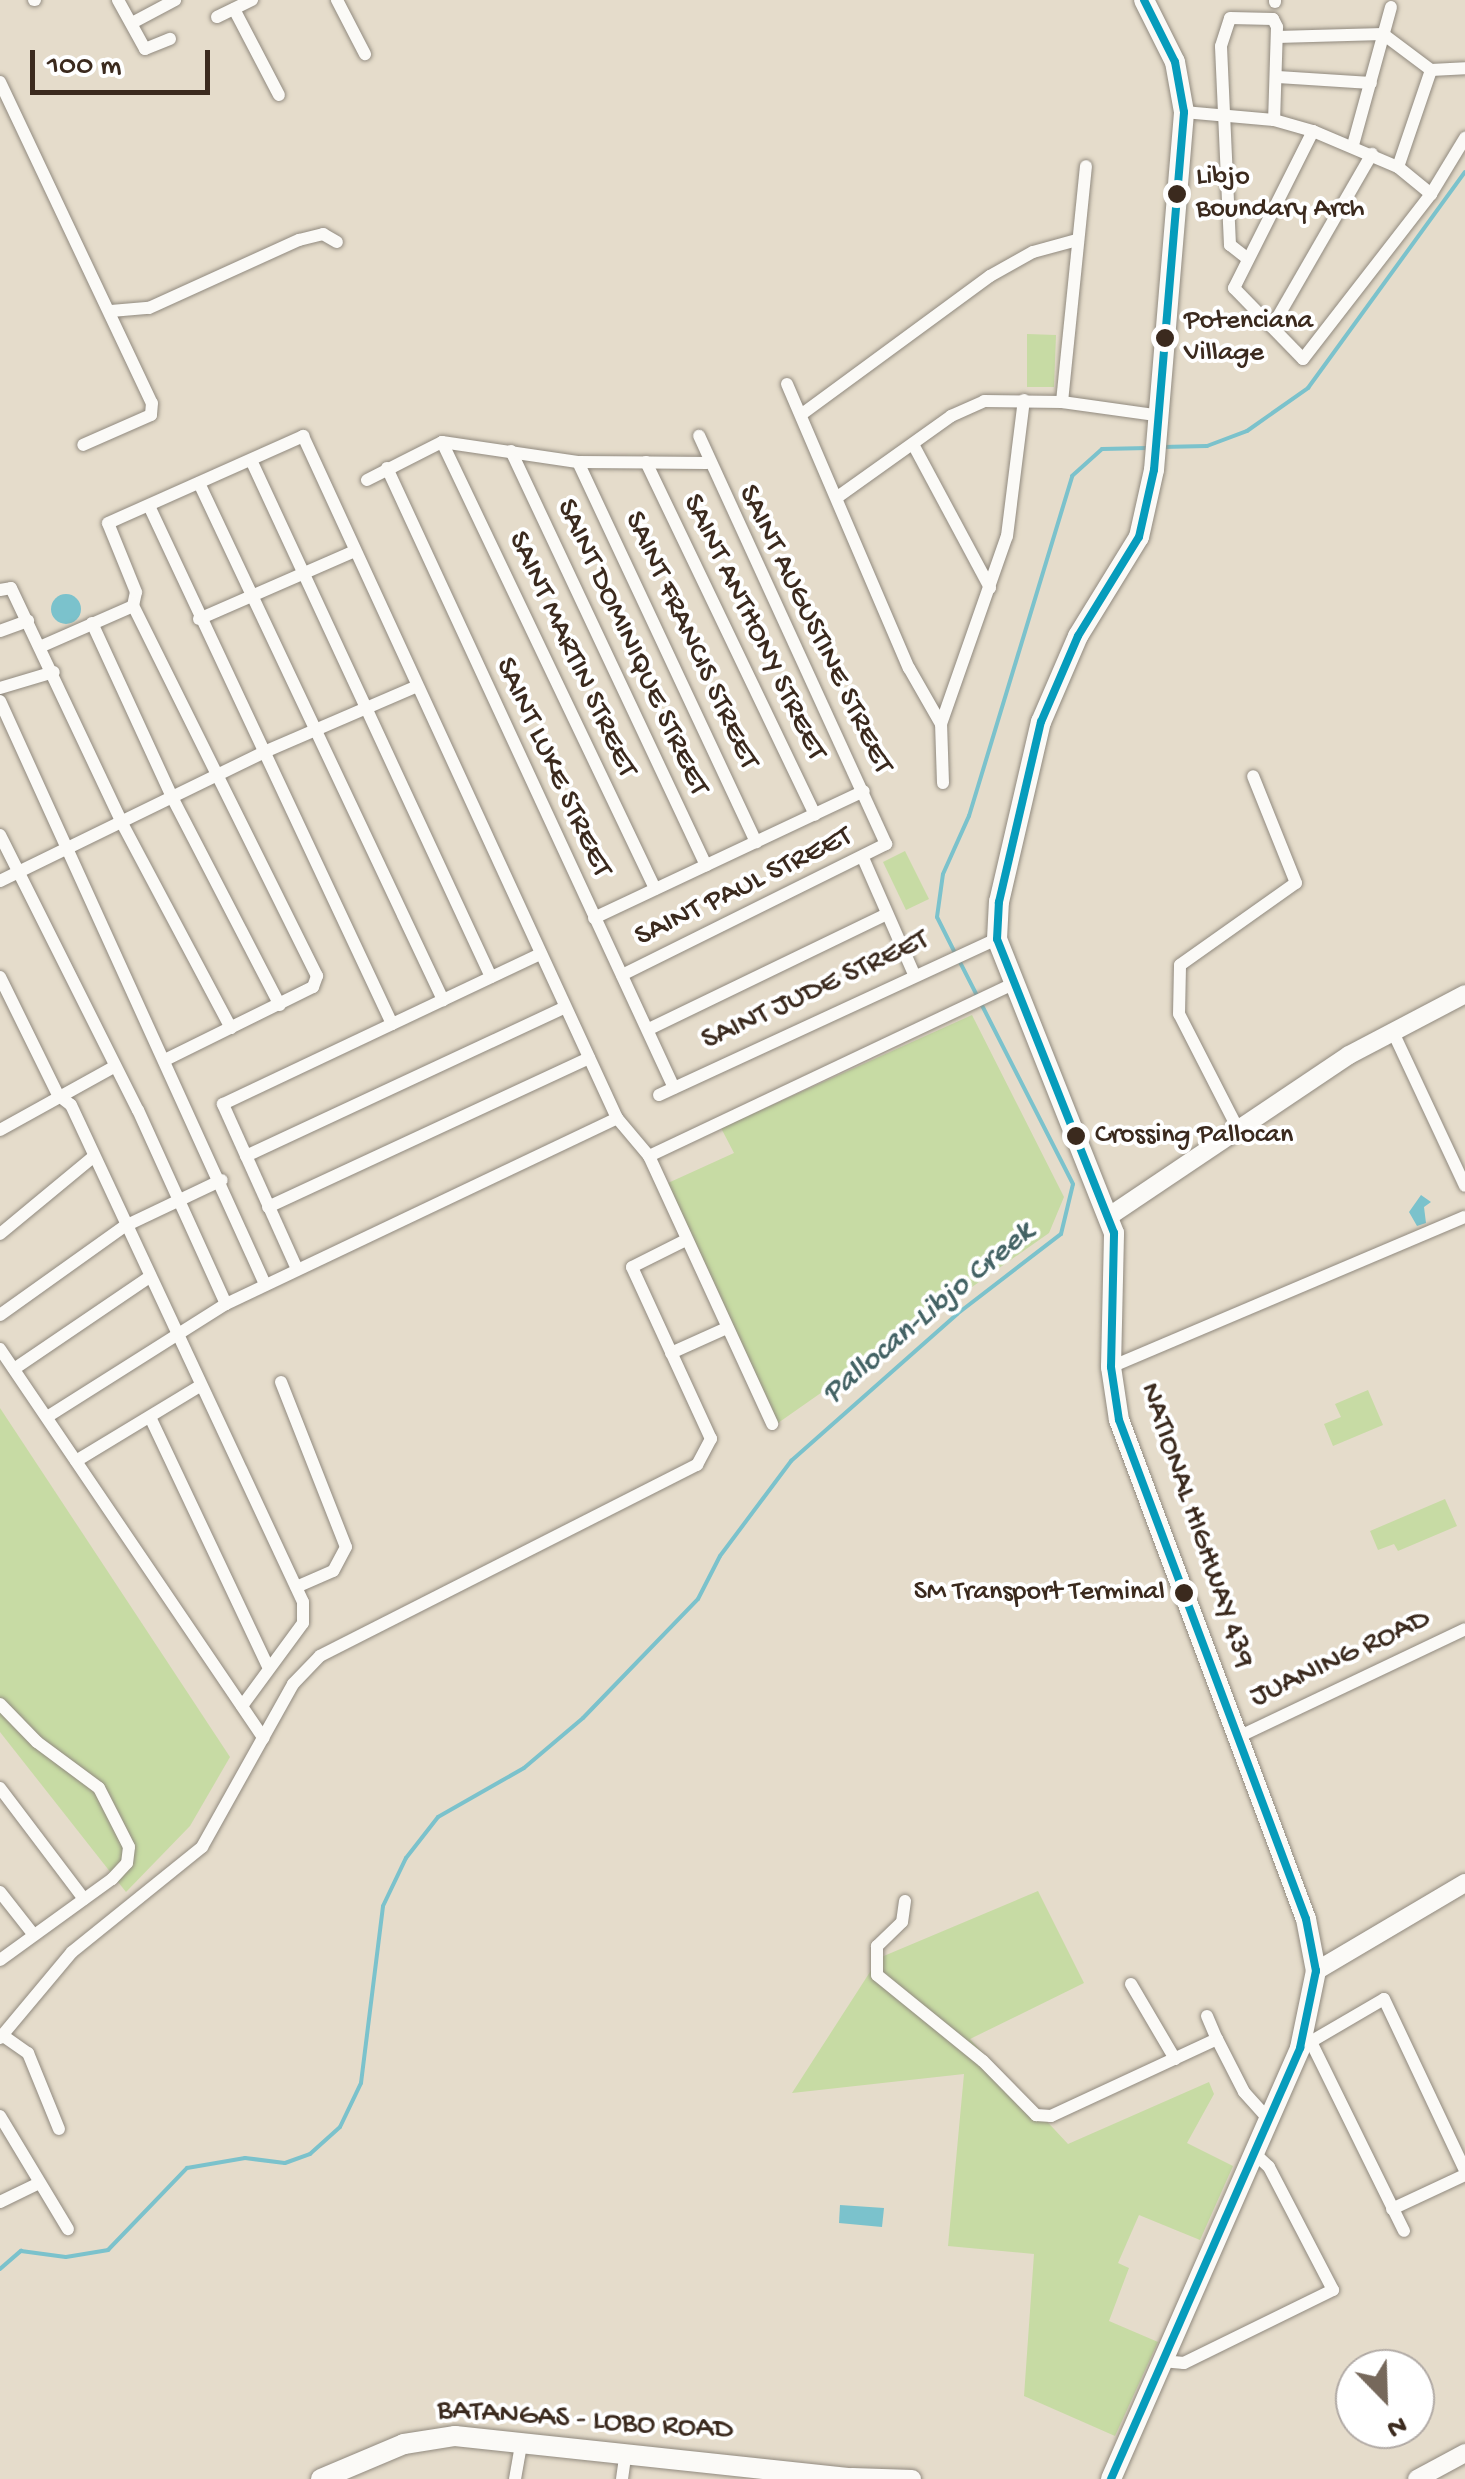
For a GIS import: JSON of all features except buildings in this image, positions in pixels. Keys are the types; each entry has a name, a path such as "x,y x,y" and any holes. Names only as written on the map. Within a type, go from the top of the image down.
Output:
{"main road":[{"name":"NATIONAL HIGHWAY 439","path":"1111,2479 1268,2120 1306,2047 1316,1971 1306,1919 1119,1420 1111,1367 1115,1257 1108,1216 1011,985 997,940 1002,886 1041,722 1078,636 1139,536 1154,470 1184,112 1175,62 1144,0"},
{"path":"1108,1216 1392,1030 1465,994"},
{"path":"1316,1971 1465,1883"},
{"name":"BATANGAS - LOBO ROAD","path":"321,2479 418,2439 522,2441 853,2478"},
{"path":"1417,2479 1465,2453"},
{"path":"853,2478 912,2479"}],"street":[{"path":"118,0 145,49 170,38"},
{"path":"132,23 175,0"},
{"path":"217,18 252,0"},
{"path":"337,0 364,54"},
{"path":"1353,145 1391,8"},
{"path":"234,10 279,95"},
{"path":"1248,259 1230,245 1224,22 1273,20 1278,77 1274,120"},
{"path":"1277,36 1383,34 1431,70 1465,68"},
{"path":"1398,167 1431,70"},
{"path":"1278,77 1372,83"},
{"path":"0,82 112,311 154,410 83,445"},
{"path":"1184,112 1274,120 1313,131 1398,167 1431,194"},
{"path":"1313,131 1234,288 1303,359 1431,194 1465,138"},
{"path":"1272,327 1372,154"},
{"path":"1062,402 1086,166"},
{"path":"112,311 148,308 299,240 322,234 338,242"},
{"path":"802,414 990,276 1033,252 1078,240"},
{"path":"788,384 839,496 909,668 942,724"},
{"path":"839,496 969,406 1024,400 1062,402 1160,422"},
{"path":"942,783 942,724 990,588 1016,499 1024,400"},
{"path":"166,1059 313,987 317,976 134,606 136,592 108,524 303,436 415,687 617,1118 638,1135 649,1156 772,1424"},
{"name":"SAINT AUGUSTINE STREET","path":"699,436 707,463 886,844"},
{"path":"367,480 442,442 578,462 707,463"},
{"name":"SAINT MARTIN STREET","path":"442,442 654,889"},
{"path":"914,446 990,588"},
{"name":"SAINT DOMINIQUE STREET","path":"511,452 706,865"},
{"path":"251,460 362,709 492,977"},
{"name":"SAINT FRANCIS STREET","path":"578,462 756,842"},
{"name":"SAINT ANTHONY STREET","path":"646,462 815,814"},
{"name":"SAINT LUKE STREET","path":"387,468 674,1088"},
{"path":"199,483 311,730 443,1000"},
{"path":"150,508 392,1024"},
{"path":"200,619 355,551"},
{"path":"0,590 11,588 42,646 124,825 231,1028"},
{"path":"42,646 134,606"},
{"path":"0,632 28,621"},
{"path":"92,623 173,799 280,1005"},
{"path":"0,688 54,672"},
{"path":"0,881 124,825 311,730 415,687"},
{"path":"0,701 222,1180 266,1284"},
{"path":"1239,1131 1178,1014 1180,965 1296,883 1252,776"},
{"path":"594,918 864,792"},
{"path":"0,835 112,1068 138,1110 226,1304"},
{"name":"SAINT PAUL STREET","path":"622,975 886,844"},
{"path":"862,858 914,974"},
{"path":"648,1029 888,914"},
{"name":"SAINT JUDE STREET","path":"659,1095 963,950 997,940"},
{"path":"297,1269 223,1104 540,954"},
{"path":"0,977 58,1095 72,1105 173,1333 296,1587 303,1623 267,1665 242,1706"},
{"path":"649,1156 983,994 1011,985"},
{"path":"246,1156 565,1007"},
{"path":"1392,1030 1465,1186"},
{"path":"268,1207 589,1058"},
{"path":"2,1125 112,1068"},
{"path":"47,1417 173,1333 226,1304 617,1118"},
{"path":"0,1234 93,1157"},
{"path":"0,1316 125,1226 222,1180"},
{"path":"1111,1367 1465,1217"},
{"path":"59,2129 28,2053 1,2036 72,1952 202,1847 293,1684 348,1637 425,1608 697,1465 711,1438 632,1267 686,1240"},
{"path":"14,1369 148,1278"},
{"path":"671,1353 727,1328"},
{"path":"0,1349 263,1738"},
{"path":"281,1382 344,1528 346,1547 333,1571 296,1587"},
{"path":"76,1461 200,1386"},
{"path":"150,1417 267,1665"},
{"name":"JUANING ROAD","path":"1238,1737 1465,1629"},
{"path":"0,1704 99,1788 124,1833 126,1863 84,1900 0,1960"},
{"path":"0,1788 84,1900"},
{"path":"0,1892 33,1934"},
{"path":"904,1901 902,1922 877,1946 877,1975 983,2061 1036,2115 1050,2116 1217,2038"},
{"path":"1131,1984 1176,2059"},
{"path":"1392,2209 1465,2173 1384,1999 1306,2047 1392,2209 1404,2231"},
{"path":"1207,2016 1244,2092 1268,2120"},
{"path":"0,2116 36,2184 68,2229"},
{"path":"1162,2361 1184,2363 1333,2290 1269,2167 1254,2153"},
{"path":"0,2202 36,2184"},
{"path":"515,2479 522,2441"},
{"path":"622,2479 626,2452"}],"green space":[{"path":"1027,334 1056,335 1054,387 1027,387"},
{"path":"905,851 929,899 906,910 883,862"},
{"path":"972,1015 1064,1197 1049,1233 778,1423 668,1183 734,1153 721,1128"},
{"path":"1368,1390 1383,1425 1333,1446 1324,1424 1341,1417 1335,1404"},
{"path":"0,1408 230,1757 190,1826 126,1892 0,1732"},
{"path":"1445,1499 1457,1526 1398,1551 1394,1544 1378,1550 1370,1531"},
{"path":"1038,1891 1084,1983 970,2039 1068,2144 1209,2082 1214,2094 1187,2143 1233,2166 1200,2240 1139,2215 1118,2263 1129,2268 1109,2321 1158,2342 1115,2436 1024,2396 1034,2254 948,2246 964,2074 792,2093 879,1958"}],"water":[{"path":"66,594 77,598 81,609 77,620 66,624 55,620 51,609 55,598"},
{"path":"1421,1195 1431,1202 1424,1207 1426,1223 1417,1226 1409,1212"},
{"path":"840,2205 884,2208 882,2227 839,2223"}],"waterway":[{"name":"Pallocan-Libjo Creek","path":"1162,447 1207,446 1247,431 1308,388 1465,172"},
{"name":"Pallocan-Libjo Creek","path":"955,953 937,917 943,874 969,816 1072,476 1102,449 1148,448"},
{"name":"Pallocan-Libjo Creek","path":"0,2269 21,2251 66,2257 108,2250 187,2168 245,2158 285,2163 310,2154 340,2127 361,2083 383,1906 406,1858 438,1817 524,1768 583,1718 698,1599 720,1556 791,1461 957,1314 1061,1234 1073,1184 960,962"}],"transit line":[{"path":"1111,2479 1300,2048 1316,1971 1306,1919 1119,1420 1111,1367 1114,1233 997,939 999,902 1041,722 1078,636 1139,537 1154,470 1184,112 1175,62 1144,0"}],"place":[{"name":"Libjo Boundary Arch","path":"1177,194"},
{"name":"Potenciana Village","path":"1165,338"},
{"name":"Crossing Pallocan","path":"1076,1136"},
{"name":"SM Transport Terminal","path":"1184,1593"}]}
